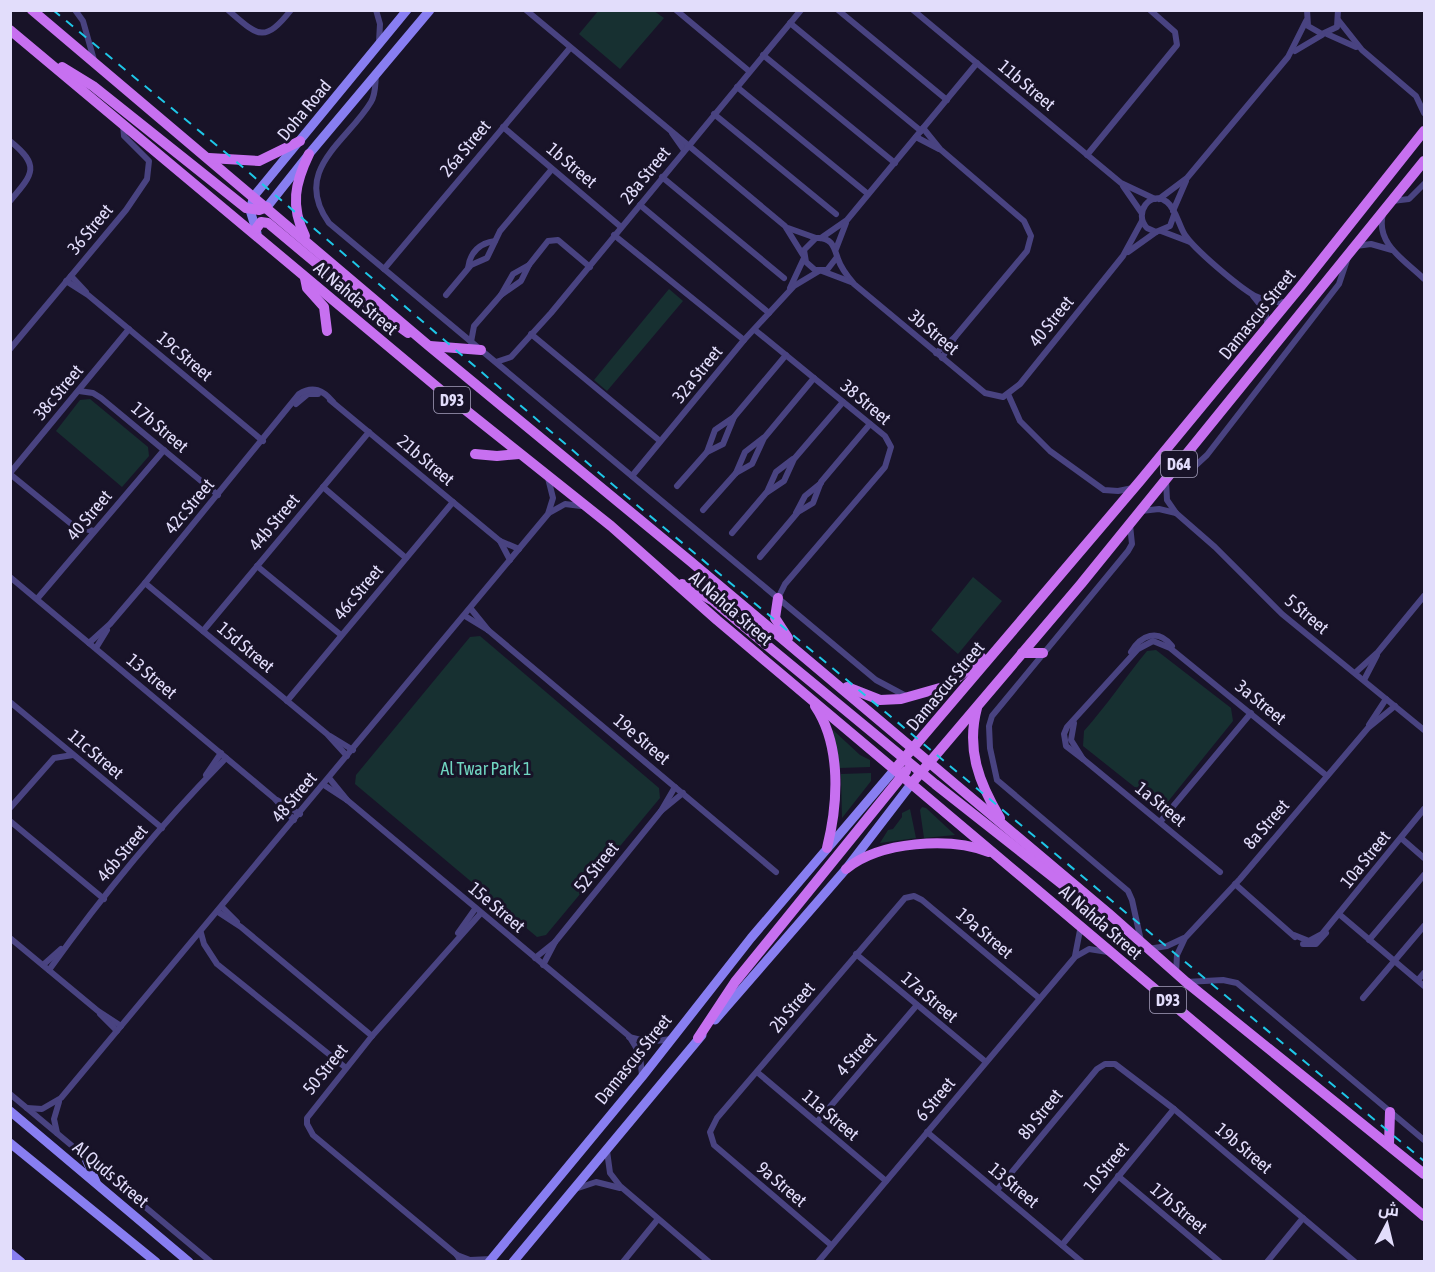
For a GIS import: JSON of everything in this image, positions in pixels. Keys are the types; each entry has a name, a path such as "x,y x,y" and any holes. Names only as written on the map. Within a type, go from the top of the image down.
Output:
{"main road":[{"name":"Al Nahda Street","path":"32,10 425,343 501,403 921,755 1108,913 1176,974 1425,1174"},
{"name":"Doha Road","path":"250,210 254,196 407,10"},
{"name":"Doha Road","path":"267,207 430,10"},
{"name":"Al Nahda Street","path":"10,30 257,233 305,278 587,507 1081,925 1112,954 1425,1216"},
{"path":"46,59 93,86 231,198 250,210 257,233"},
{"name":"Damascus Street","path":"513,1262 698,1038 846,869 921,772 921,755 998,648 1268,326 1425,131"},
{"path":"208,158 226,161 259,160 300,141"},
{"path":"308,242 294,202 297,183 309,154"},
{"name":"Damascus Street","path":"490,1260 642,1077 751,938 826,848 908,762 921,755 977,706 1130,525 1425,161"},
{"path":"250,210 267,207"},
{"path":"257,233 261,222 268,223 379,313 425,343 481,350"},
{"path":"305,278 307,288 324,308 327,331"},
{"path":"475,454 497,456 519,454"},
{"path":"676,582 712,600 908,762 1116,927 1141,944"},
{"path":"778,598 775,618 799,653"},
{"path":"829,678 873,699 894,700 951,684 998,648"},
{"path":"1022,653 1043,653"},
{"path":"808,696 824,723 834,771 835,808 826,848"},
{"path":"977,706 972,743 977,771 1004,826"},
{"path":"698,1038 735,982 898,772"},
{"path":"846,869 876,852 947,843 969,845 998,857"},
{"name":"Al Quds Street","path":"10,1112 189,1262"},
{"path":"1389,1144 1390,1112"},
{"path":"10,1143 156,1262"},
{"path":"84,1154 98,1184"},
{"path":"10,1253 21,1262"}],"street":[{"path":"75,10 83,21 95,63"},
{"path":"228,10 252,31 261,35 272,32 291,10"},
{"path":"376,10 380,24 379,45"},
{"path":"526,10 687,147 785,226 828,240 836,249"},
{"path":"676,10 749,71"},
{"name":"28a Street","path":"507,372 511,357 590,267 801,10"},
{"path":"838,10 947,100"},
{"path":"1087,155 1168,57 1173,38 1167,25 1150,10"},
{"path":"1288,57 1337,27 1338,10"},
{"name":"11b Street","path":"918,12 1121,183 1157,199"},
{"path":"1305,15 1312,31 1362,50"},
{"path":"1190,242 1147,228 1141,213 1146,204 1187,178 1288,57 1299,40 1305,15"},
{"path":"1339,21 1362,50 1416,96 1425,113"},
{"path":"790,23 922,130 940,149 1020,217 1028,239 1023,256 955,337 942,358"},
{"name":"26a Street","path":"384,269 570,48"},
{"path":"763,56 895,163"},
{"path":"785,226 811,268 820,271 832,267 847,220 977,63"},
{"path":"376,75 372,101 325,158 317,187 320,206 329,223 878,682 910,697"},
{"path":"736,87 868,194"},
{"path":"1416,96 1425,99"},
{"path":"714,114 836,214"},
{"name":"36 Street","path":"10,349 126,210 147,179 150,170 147,157 124,136 123,124"},
{"name":"1b Street","path":"502,127 621,227"},
{"path":"916,137 940,149"},
{"path":"10,141 27,154 31,164 30,176 10,201"},
{"path":"446,295 468,269 487,258 495,241 552,169"},
{"path":"662,177 784,279"},
{"path":"1158,232 1170,226 1187,178"},
{"name":"11b Street","path":"1121,183 1141,213"},
{"path":"1392,201 1409,199 1425,184"},
{"path":"1157,199 1168,202 1190,242 1251,293 1265,311 1268,326"},
{"path":"640,205 769,313"},
{"path":"1384,210 1382,232 1392,250 1425,279"},
{"path":"804,257 807,244 847,220"},
{"name":"40 Street","path":"998,398 1008,394 1020,384 1123,256 1142,220"},
{"name":"40 Street","path":"1123,256 1158,232"},
{"path":"614,235 744,340"},
{"path":"501,295 521,281 529,265 548,241 555,239 590,267"},
{"path":"468,269 474,252 483,244 495,241"},
{"path":"1169,476 1194,467 1207,455 1339,284 1352,250 1378,245 1392,250"},
{"name":"32a Street","path":"787,293 804,257"},
{"name":"3b Street","path":"837,257 854,284 985,393 998,398"},
{"path":"471,342 472,327 501,295 513,274 529,265"},
{"name":"32a Street","path":"632,476 744,340 787,293 820,271"},
{"name":"3b Street","path":"820,271 854,284"},
{"name":"19c Street","path":"69,279 263,441"},
{"path":"1251,293 1271,302 1287,302"},
{"name":"38c Street","path":"10,473 129,329"},
{"name":"38 Street","path":"755,330 890,443 888,463 785,584 778,598"},
{"path":"531,334 660,441"},
{"path":"936,353 955,337"},
{"path":"677,486 707,452 716,430 734,417 786,355"},
{"path":"496,362 511,357"},
{"path":"704,510 736,473 745,452 764,438 814,378"},
{"name":"17b Street","path":"79,391 93,393 101,398 218,495"},
{"name":"21b Street","path":"290,407 312,393 321,394 500,541 519,549"},
{"path":"1008,394 1018,418 1050,451 1104,490 1118,491 1134,488"},
{"path":"732,533 766,493 776,472 794,459 843,402"},
{"name":"42c Street","path":"89,643 110,624 145,583 290,407"},
{"path":"707,452 725,442 734,417"},
{"path":"760,557 795,515 805,496 822,483 870,424"},
{"name":"44b Street","path":"203,631 369,432"},
{"path":"736,473 753,464 764,438"},
{"name":"40 Street","path":"37,599 164,450"},
{"path":"766,493 784,481 794,459"},
{"path":"10,473 75,527 94,531"},
{"path":"547,476 553,498 548,514"},
{"name":"5 Street","path":"1169,476 1167,500 1176,513 1218,550 1272,605 1425,730"},
{"path":"795,515 813,503 822,483"},
{"path":"323,487 406,558"},
{"name":"46c Street","path":"286,701 453,502"},
{"path":"548,514 565,504 587,507"},
{"path":"1141,511 1158,509 1176,513"},
{"name":"48 Street","path":"27,1108 42,1109 61,1098 201,933 548,514"},
{"path":"1130,525 1131,548 1043,653 989,723 994,776 1128,891 1141,944"},
{"name":"21b Street","path":"500,541 510,560"},
{"path":"257,566 341,636"},
{"name":"13 Street","path":"10,577 274,798 294,820"},
{"name":"15d Street","path":"145,583 327,734 353,750"},
{"path":"1355,673 1378,652 1425,596"},
{"name":"19e Street","path":"471,609 488,630"},
{"name":"19e Street","path":"465,616 488,630 776,872"},
{"name":"42c Street","path":"96,648 110,624"},
{"name":"3a Street","path":"1077,717 1126,661 1145,643 1161,642 1328,776"},
{"path":"1364,680 1378,652"},
{"name":"8a Street","path":"1176,974 1177,955 1185,938 1328,776 1368,728 1386,699"},
{"name":"11c Street","path":"11,703 162,828"},
{"name":"8a Street","path":"1368,728 1395,706"},
{"path":"1160,822 1251,713"},
{"name":"1a Street","path":"1077,717 1067,727 1064,738 1069,750 1220,872"},
{"name":"15d Street","path":"327,734 347,756"},
{"path":"10,808 54,758 74,755"},
{"name":"46b Street","path":"46,968 224,756"},
{"name":"15e Street","path":"329,778 347,800"},
{"name":"15e Street","path":"324,785 347,800 629,1036 640,1054 642,1077"},
{"name":"52 Street","path":"543,965 555,942 661,811 675,787"},
{"name":"52 Street","path":"661,811 683,793"},
{"name":"13 Street","path":"274,798 300,814"},
{"name":"10a Street","path":"1235,884 1301,943 1311,945 1321,941 1328,927 1425,809"},
{"path":"10,821 104,899"},
{"path":"1401,838 1425,858"},
{"path":"1369,940 1425,875"},
{"name":"2b Street","path":"714,1144 710,1132 714,1122 900,902 910,897"},
{"name":"19a Street","path":"910,897 922,900 1040,998"},
{"path":"220,909 372,1036"},
{"name":"50 Street","path":"461,1262 457,1255 309,1130 307,1124 310,1112 478,911"},
{"path":"1339,914 1425,986"},
{"name":"6 Street","path":"818,1262 1075,957 1081,925"},
{"path":"1363,998 1425,926"},
{"path":"201,933 204,944 217,964 346,1068"},
{"path":"10,938 119,1028"},
{"name":"8a Street","path":"1141,944 1167,946 1185,938"},
{"name":"52 Street","path":"535,958 555,942"},
{"path":"1075,957 1089,949 1112,954"},
{"name":"17a Street","path":"856,954 986,1062"},
{"path":"1418,980 1425,973"},
{"path":"1186,982 1223,980 1237,983 1425,1140"},
{"name":"4 Street","path":"817,1122 917,1005"},
{"path":"629,1036 649,1042 671,1039"},
{"name":"19b Street","path":"1110,1064 1124,1069 1174,1109 1355,1262"},
{"name":"8b Street","path":"997,1190 1097,1069 1110,1064"},
{"name":"11a Street","path":"757,1072 886,1181"},
{"path":"10,1094 211,1262"},
{"path":"57,1133 55,1112 61,1098"},
{"name":"10 Street","path":"1062,1245 1174,1109"},
{"name":"13 Street","path":"927,1132 1082,1262"},
{"name":"9a Street","path":"714,1144 831,1245"},
{"path":"607,1151 610,1173 625,1191 709,1262"},
{"name":"17b Street","path":"1119,1176 1220,1262"},
{"path":"574,1190 596,1182 612,1184 625,1191"},
{"path":"1267,1262 1303,1218"},
{"path":"623,1262 658,1219"},
{"path":"457,1255 470,1260 490,1260"}],"green space":[{"path":"599,10 654,11 664,18 620,69 579,34"},
{"path":"669,289 683,301 607,391 594,380"},
{"path":"90,399 148,447 149,456 122,487 56,431 80,400"},
{"path":"973,577 1002,601 958,654 931,630"},
{"name":"Al Twar Park 1","path":"480,636 659,788 660,798 546,935 537,937 355,784 356,775 470,637"},
{"path":"1156,650 1231,708 1233,721 1166,804 1156,804 1083,746 1084,731 1147,651"},
{"path":"833,730 860,755 870,760 870,767 839,768"},
{"path":"871,773 871,781 842,818 841,774"},
{"path":"922,807 926,808 955,835 924,838 920,810"},
{"path":"910,809 916,838 880,843 888,830 893,829 902,817 902,813"}],"railway":[{"path":"53,10 232,158 626,496 1424,1161"}]}
